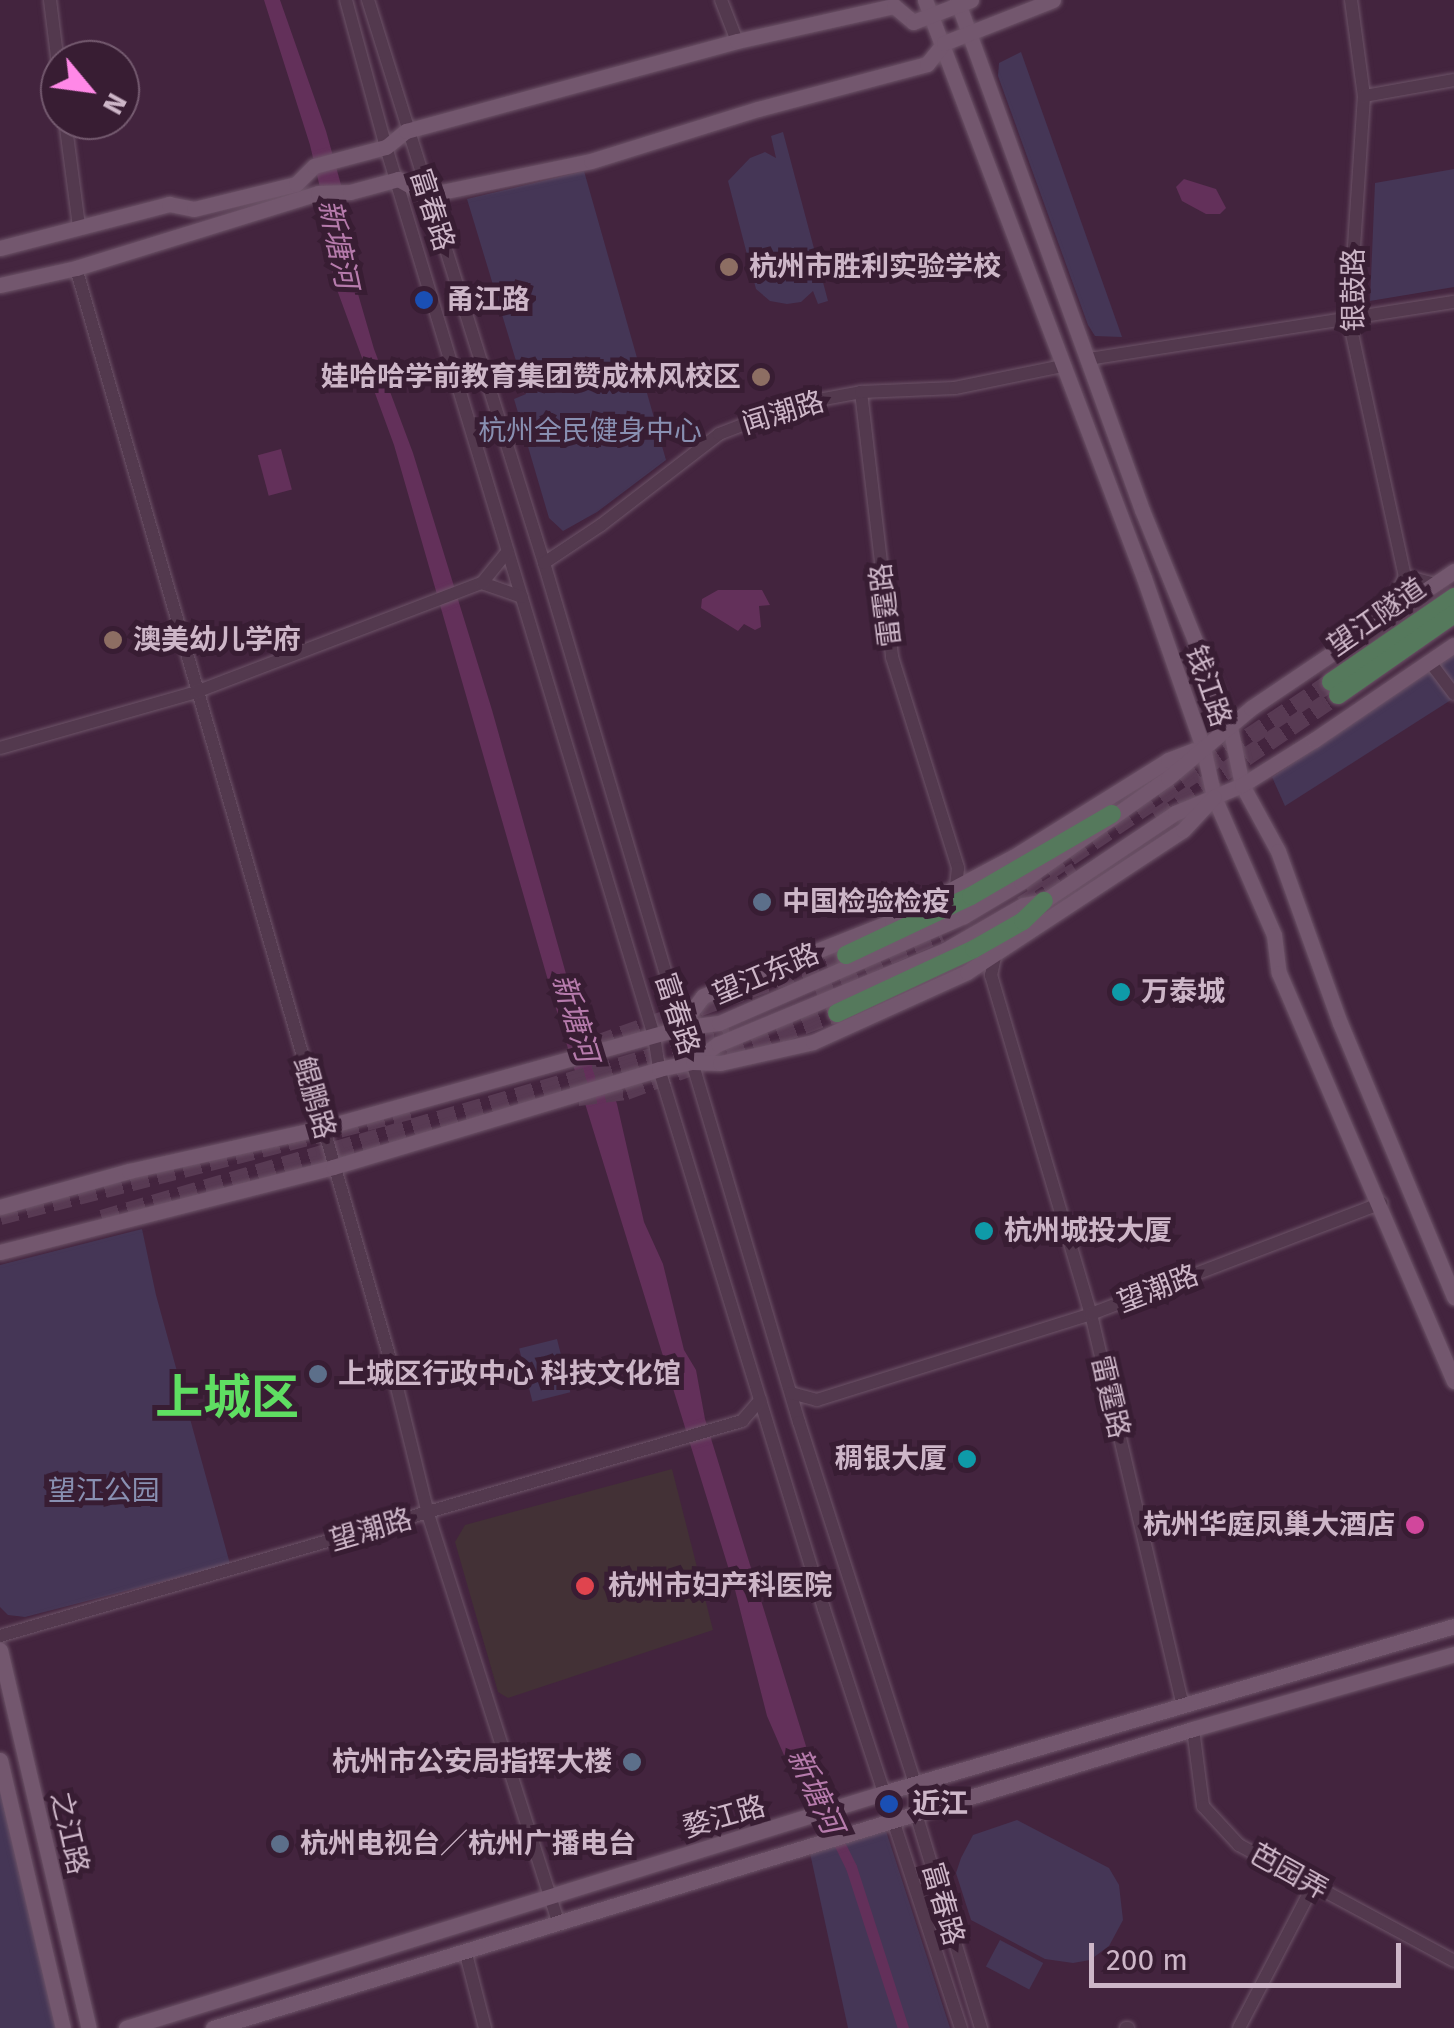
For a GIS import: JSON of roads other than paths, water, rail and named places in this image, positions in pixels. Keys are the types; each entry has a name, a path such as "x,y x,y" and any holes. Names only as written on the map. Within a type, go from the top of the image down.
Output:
{"highway":[{"name":"望江隧道","path":"1454,597 1335,689 1454,614"},
{"path":"846,956 971,896 1112,814"},
{"path":"837,1013 974,949 1023,921 1044,901"}],"main road":[{"name":"钱江路","path":"925,0 1202,747 1214,798 1274,935 1280,973 1382,1203 1454,1381"},
{"path":"0,285 76,268 318,193 350,192 398,179 427,194 591,161 758,108 926,64 944,43 1052,0"},
{"path":"0,248 169,204 194,209 296,184 314,166 386,147 406,130 737,41 894,6 914,22 962,2"},
{"name":"钱江路","path":"962,2 1142,510 1230,728 1242,786 1278,851 1340,1022 1454,1297"},
{"name":"望江东路","path":"0,1207 129,1171 322,1128 548,1068 679,1028 719,1023 964,916 1070,850 1112,814 1168,778 1251,708 1454,571"},
{"name":"望江东路","path":"692,1062 718,1044 946,950 1023,905 1044,901 1175,813 1242,786 1454,645"},
{"path":"679,1028 703,996 842,944 956,888 1168,760 1202,747"},
{"path":"0,1252 333,1167 659,1069 692,1062 720,1063 813,1042 967,972 1184,830 1214,798"},
{"name":"婺江路","path":"126,2028 549,1894 1454,1626"},
{"name":"之江路","path":"0,1650 88,2028"},
{"name":"婺江路","path":"213,2028 465,1950 559,1926 1193,1729 1454,1654"},
{"name":"之江路","path":"0,1760 63,2028"}],"street":[{"path":"50,0 55,40"},
{"name":"富春路","path":"346,0 386,147 654,1036 659,1069 883,1793 961,2028"},
{"name":"富春路","path":"368,0 544,562 790,1393 915,1784 916,1814 981,2028"},
{"path":"721,0 737,41"},
{"name":"银鼓路","path":"1350,0 1364,96 1349,320 1404,576"},
{"path":"1364,96 1454,80"},
{"path":"68,140 79,227"},
{"name":"鲲鹏路","path":"76,268 410,1431 428,1514 559,1926"},
{"path":"1089,358 1454,302"},
{"name":"闻潮路","path":"544,562 602,525 719,434 797,404 860,392 955,388 1062,366"},
{"name":"雷霆路","path":"860,392 892,658 958,868 956,888"},
{"path":"0,748 196,692 462,591 482,583 508,551"},
{"path":"1384,618 1404,576 1434,584"},
{"path":"482,583 522,597"},
{"path":"1430,662 1454,694"},
{"path":"958,868 978,876"},
{"name":"雷霆路","path":"996,952 991,975 1091,1314 1183,1707"},
{"path":"967,972 991,975"},
{"name":"望潮路","path":"817,1400 1091,1314 1382,1203"},
{"path":"790,1393 817,1400 799,1422"},
{"path":"736,1423 760,1400"},
{"path":"736,1423 770,1430"},
{"name":"望潮路","path":"0,1636 736,1423"},
{"name":"芭园弄","path":"1193,1729 1203,1806 1239,1845 1454,1961"},
{"path":"1239,2028 1313,1886"},
{"path":"465,1950 485,2028"}],"water":[{"path":"264,0 280,0 326,131 350,217 347,256 374,349 413,453 492,710 575,1006 592,1030 617,1104 644,1222 663,1264 684,1350 696,1370 705,1419 818,1785 800,1792 767,1716 734,1586 562,1029 394,445 336,287 328,253 328,222 310,145"},
{"path":"1184,179 1216,189 1226,208 1220,214 1206,214 1182,201 1176,187"},
{"path":"281,449 292,490 269,496 258,455"},
{"path":"718,590 762,590 770,605 759,606 761,627 755,630 744,624 738,631 701,608 702,599"}],"waterway":[{"name":"新塘河","path":"806,1776 851,1867 903,2028"}],"tunnel":[{"path":"1025,887 1331,682"},
{"path":"1156,818 1338,695"},
{"path":"1022,905 1076,871"},
{"path":"814,988 941,933"},
{"path":"597,1044 846,955"},
{"path":"578,1097 626,1091 837,1013"},
{"path":"102,1219 730,1034"},
{"path":"0,1216 416,1109"}],"place":[{"name":"杭州市胜利实验学校","path":"729,267"},
{"name":"甬江路","path":"424,300"},
{"name":"娃哈哈学前教育集团赞成林风校区","path":"761,377"},
{"name":"澳美幼儿学府","path":"113,640"},
{"name":"中国检验检疫","path":"762,902"},
{"name":"万泰城","path":"1121,992"},
{"name":"杭州城投大厦","path":"984,1231"},
{"name":"上城区行政中心 科技文化馆","path":"318,1374"},
{"name":"稠银大厦","path":"967,1459"},
{"name":"杭州华庭凤巢大酒店","path":"1415,1525"},
{"name":"杭州市妇产科医院","path":"585,1586"},
{"name":"杭州市公安局指挥大楼","path":"632,1762"},
{"name":"近江","path":"889,1804"},
{"name":"杭州电视台／杭州广播电台","path":"280,1844"}],"district":[{"name":"上城区","path":"227,1399"}],"park label":[{"name":"杭州全民健身中心","path":"590,431"},
{"name":"望江公园","path":"104,1491"}]}
